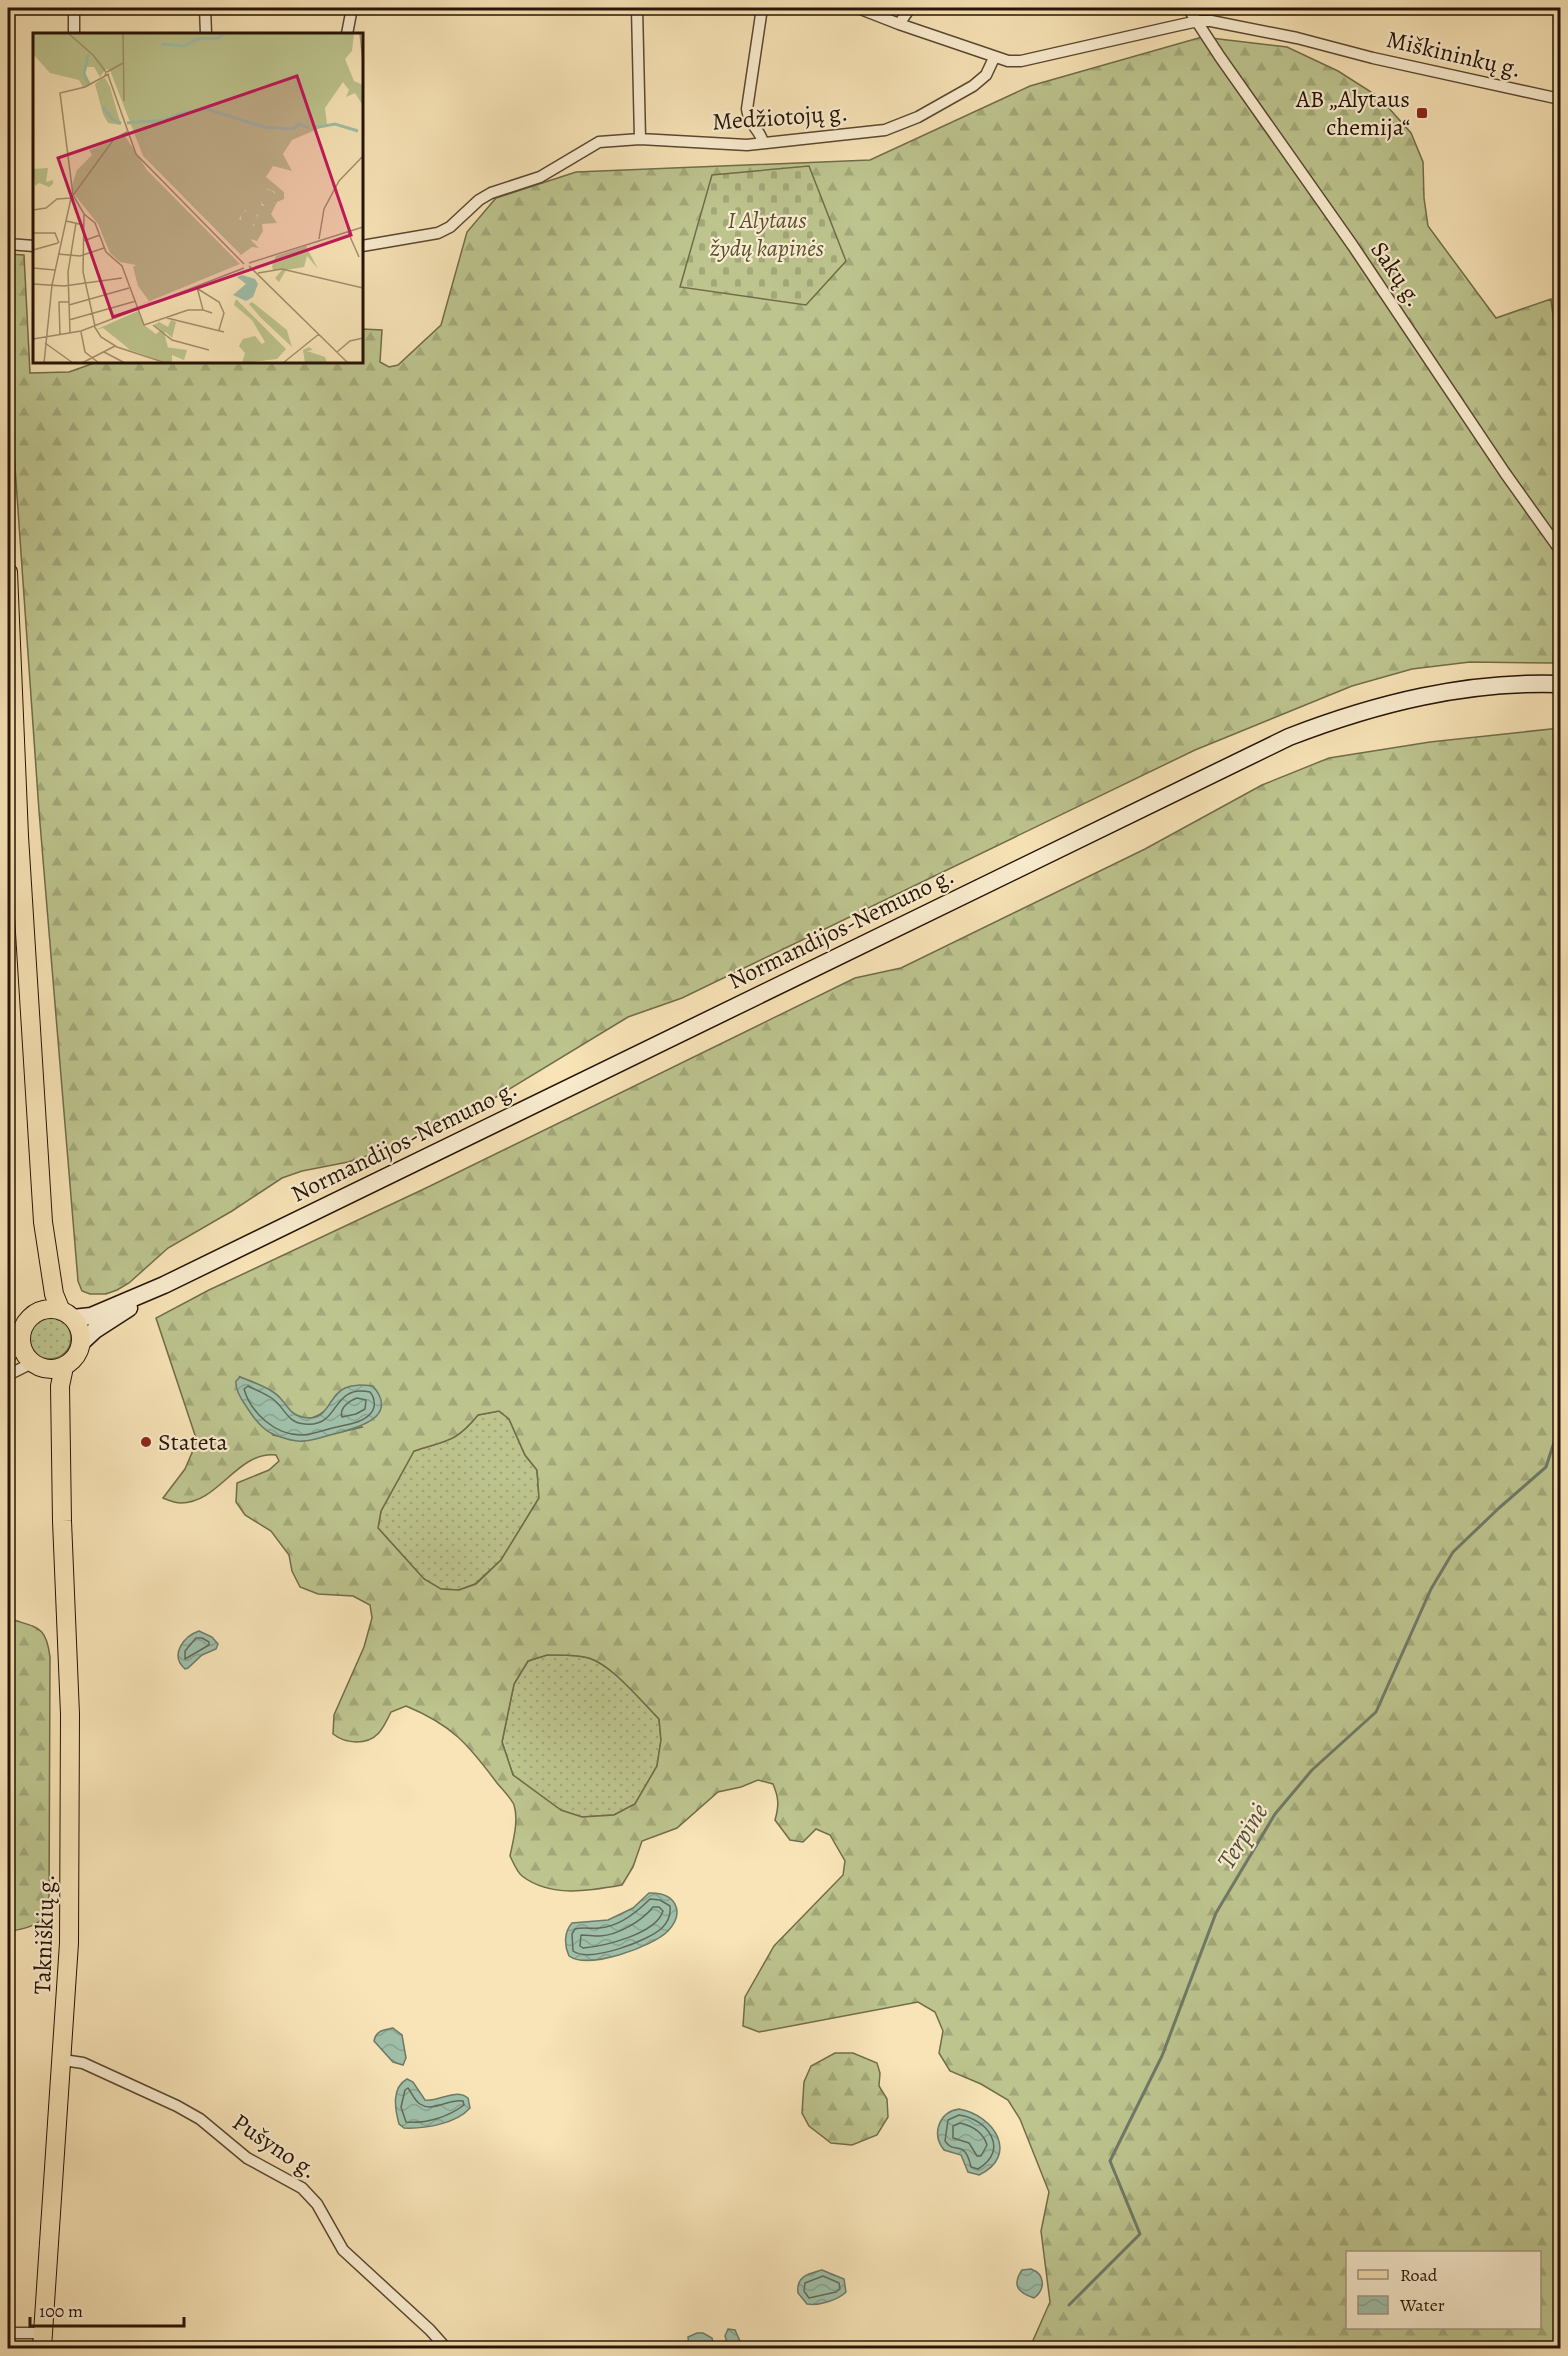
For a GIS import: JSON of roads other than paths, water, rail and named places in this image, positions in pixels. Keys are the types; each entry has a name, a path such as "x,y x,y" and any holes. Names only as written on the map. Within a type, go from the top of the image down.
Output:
{"main road":[{"path":"8,572 13,837 43,1222 54,1294 80,1330 81,1343 78,1353 64,1367 52,1370 36,1365"},
{"name":"Normandijos-Nemuno g.","path":"67,1314 91,1316 164,1285 1289,738 1332,720 1412,698 1484,687 1560,684"},
{"path":"38,1312 42,1294 43,1222"},
{"name":"Normandijos-Nemuno g.","path":"81,1343 95,1330 164,1285"},
{"path":"62,1521 53,1456 51,1386 48,1376 25,1355 21,1335 30,1317 38,1312 50,1309 67,1314"},
{"path":"62,1521 60,1386 64,1367"},
{"name":"Takniškių g.","path":"43,2341 69,1942 70,1714 62,1521"}],"street":[{"path":"74,8 74,33"},
{"path":"206,8 206,33"},
{"path":"347,33 352,8"},
{"path":"638,8 640,139"},
{"path":"762,8 747,109 748,120 761,135 763,143"},
{"path":"858,8 994,58 1008,61 1022,61 1198,21"},
{"path":"899,24 910,8"},
{"name":"Sakų g.","path":"1188,8 1560,550"},
{"name":"Miškininkų g.","path":"1198,21 1225,23 1297,38 1373,58 1560,99"},
{"name":"Medžiotojų g.","path":"363,246 438,233 450,227 479,200 491,193 540,177 599,142 640,139 729,145 885,130 918,117 973,86 986,75 994,58"},
{"path":"8,244 33,246"},
{"path":"8,1360 21,1335"},
{"path":"8,1375 36,1365"},
{"name":"Pušyno g.","path":"63,2060 83,2063 177,2106 200,2119 247,2158 302,2188 317,2204 343,2250 430,2330 446,2349"},
{"path":"8,2333 43,2341"}],"water":[{"path":"240,1377 270,1390 291,1411 302,1417 318,1417 339,1392 355,1385 373,1386 380,1397 381,1407 371,1421 361,1426 313,1440 292,1440 270,1433 255,1419 237,1391 236,1381"},
{"path":"199,1631 212,1637 218,1644 216,1649 202,1655 185,1669 180,1664 178,1652 188,1637"},
{"path":"649,1893 665,1896 675,1904 676,1916 668,1931 648,1944 620,1955 590,1960 578,1960 569,1956 566,1939 567,1930 572,1923 608,1920 633,1908"},
{"path":"393,2028 402,2035 406,2058 403,2065 393,2062 374,2041 379,2033"},
{"path":"407,2079 413,2082 425,2100 458,2094 468,2098 470,2108 448,2122 421,2128 404,2128 399,2124 396,2112 396,2093"},
{"path":"959,2109 983,2119 998,2137 1000,2147 998,2157 991,2167 979,2175 968,2172 961,2155 944,2150 940,2144 938,2131 942,2119 946,2114"},
{"path":"1031,2269 1039,2274 1042,2282 1041,2290 1034,2298 1024,2294 1017,2285 1022,2270"},
{"path":"822,2270 844,2279 846,2292 828,2302 807,2304 798,2293 799,2283 804,2277"},
{"path":"728,2329 735,2330 743,2348 729,2348 725,2336"},
{"path":"703,2333 712,2338 714,2348 689,2348 688,2337"}],"waterway":[{"name":"Terpinė","path":"1560,1352 1558,1365 1560,1389"},
{"name":"Terpinė","path":"1069,2305 1140,2234 1110,2161 1162,2056 1216,1913 1275,1814 1312,1770 1376,1712 1431,1589 1453,1552 1546,1467 1560,1424"}],"place":[{"name":"AB „Alytaus chemija“","path":"1422,113"},
{"name":"Stateta","path":"146,1442"}],"park label":[{"name":"I Alytaus žydų kapinės","path":"767,234"}]}
